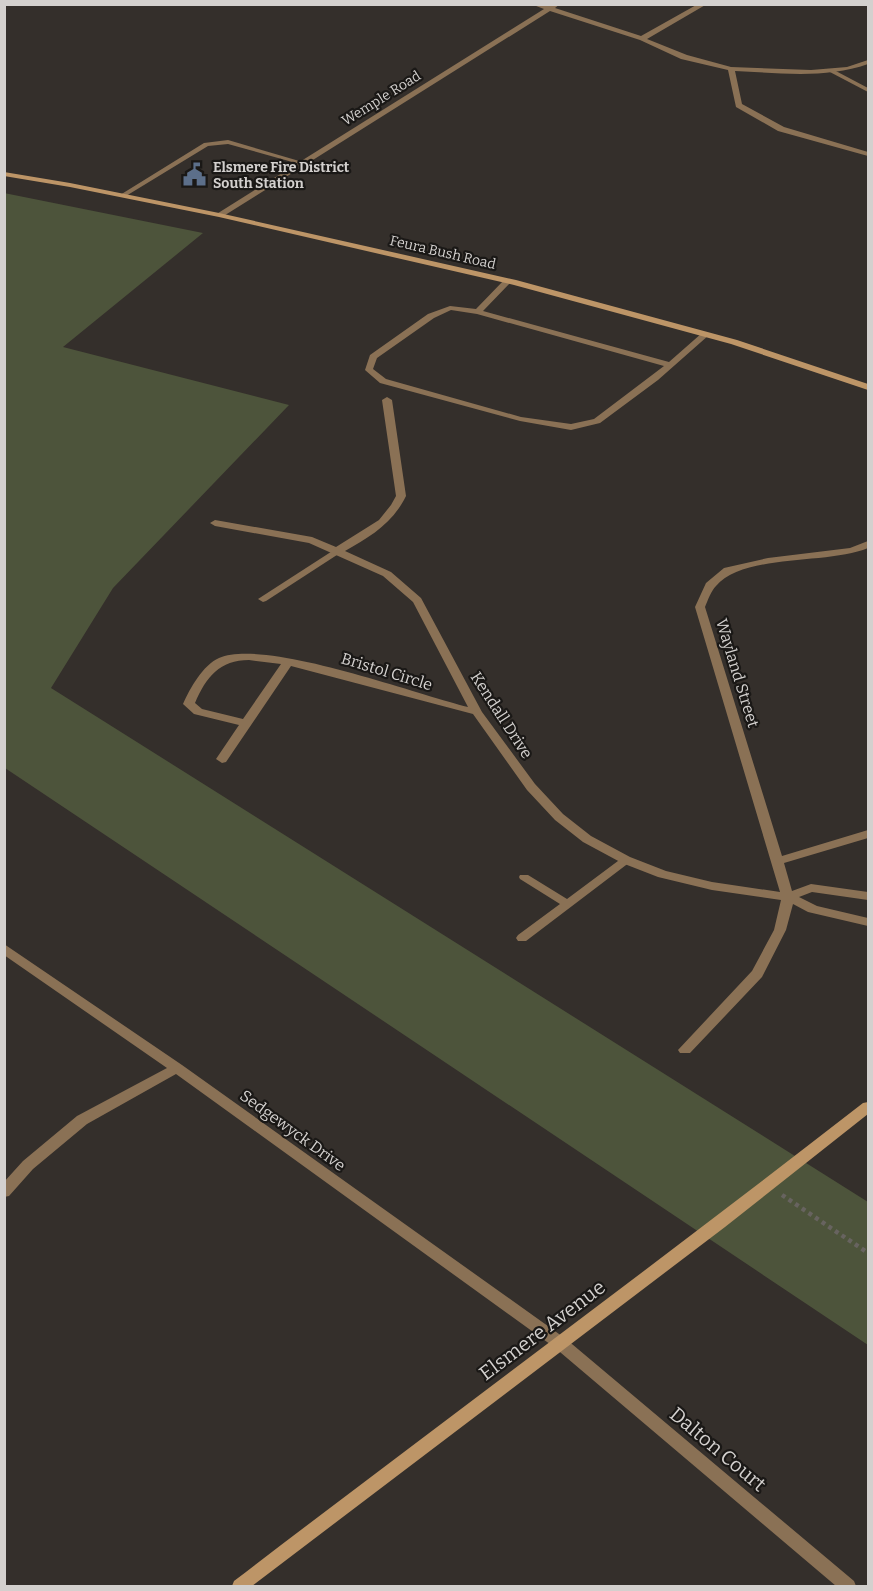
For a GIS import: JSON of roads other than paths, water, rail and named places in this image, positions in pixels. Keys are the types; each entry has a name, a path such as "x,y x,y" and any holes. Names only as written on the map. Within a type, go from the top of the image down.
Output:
{"main road":[{"name":"Feura Bush Road","path":"4,174 124,195 219,215 508,281 705,334 868,387"},
{"name":"Elsmere Avenue","path":"240,1587 868,1107"}],"street":[{"path":"534,4 553,7 642,39 684,57 731,69 766,72 830,70 848,69 868,62"},
{"path":"642,39 704,4"},
{"name":"Wemple Road","path":"219,215 553,7"},
{"path":"731,69 739,105 781,129 868,154"},
{"path":"337,551 380,523 395,508 401,496 387,400"},
{"name":"Kendall Drive","path":"215,523 312,540 387,574 417,600 477,712 531,787 559,817 586,839 626,861 662,874 712,886 788,897 813,909 868,922"},
{"name":"Wayland Street","path":"788,897 700,607 710,585 728,570 768,561 852,551 868,546"},
{"name":"Bristol Circle","path":"246,723 198,712 189,704 213,668 228,658 249,657 288,662 341,673 430,702 477,712"},
{"path":"222,759 288,662"},
{"path":"777,861 868,834"},
{"name":"Kendall Drive","path":"788,897 811,888 868,896"},
{"path":"685,1050 757,974 780,930 788,897"},
{"name":"Sedgewyck Drive","path":"4,948 177,1068 560,1343"},
{"path":"4,1192 28,1165 82,1120 177,1068"},
{"name":"Dalton Court","path":"560,1343 848,1587"}],"lane":[{"path":"830,70 868,90"},
{"path":"124,195 206,144 228,142 303,163"},
{"path":"478,312 508,281"},
{"path":"670,365 478,312 450,308 431,316 373,357 369,370 383,381 509,416 571,426 597,421 670,365 705,334"},
{"path":"263,599 337,551"},
{"path":"522,938 626,861"},
{"path":"524,877 567,904"}],"place":[{"name":"Elsmere Fire District South Station","path":"195,175"}]}
